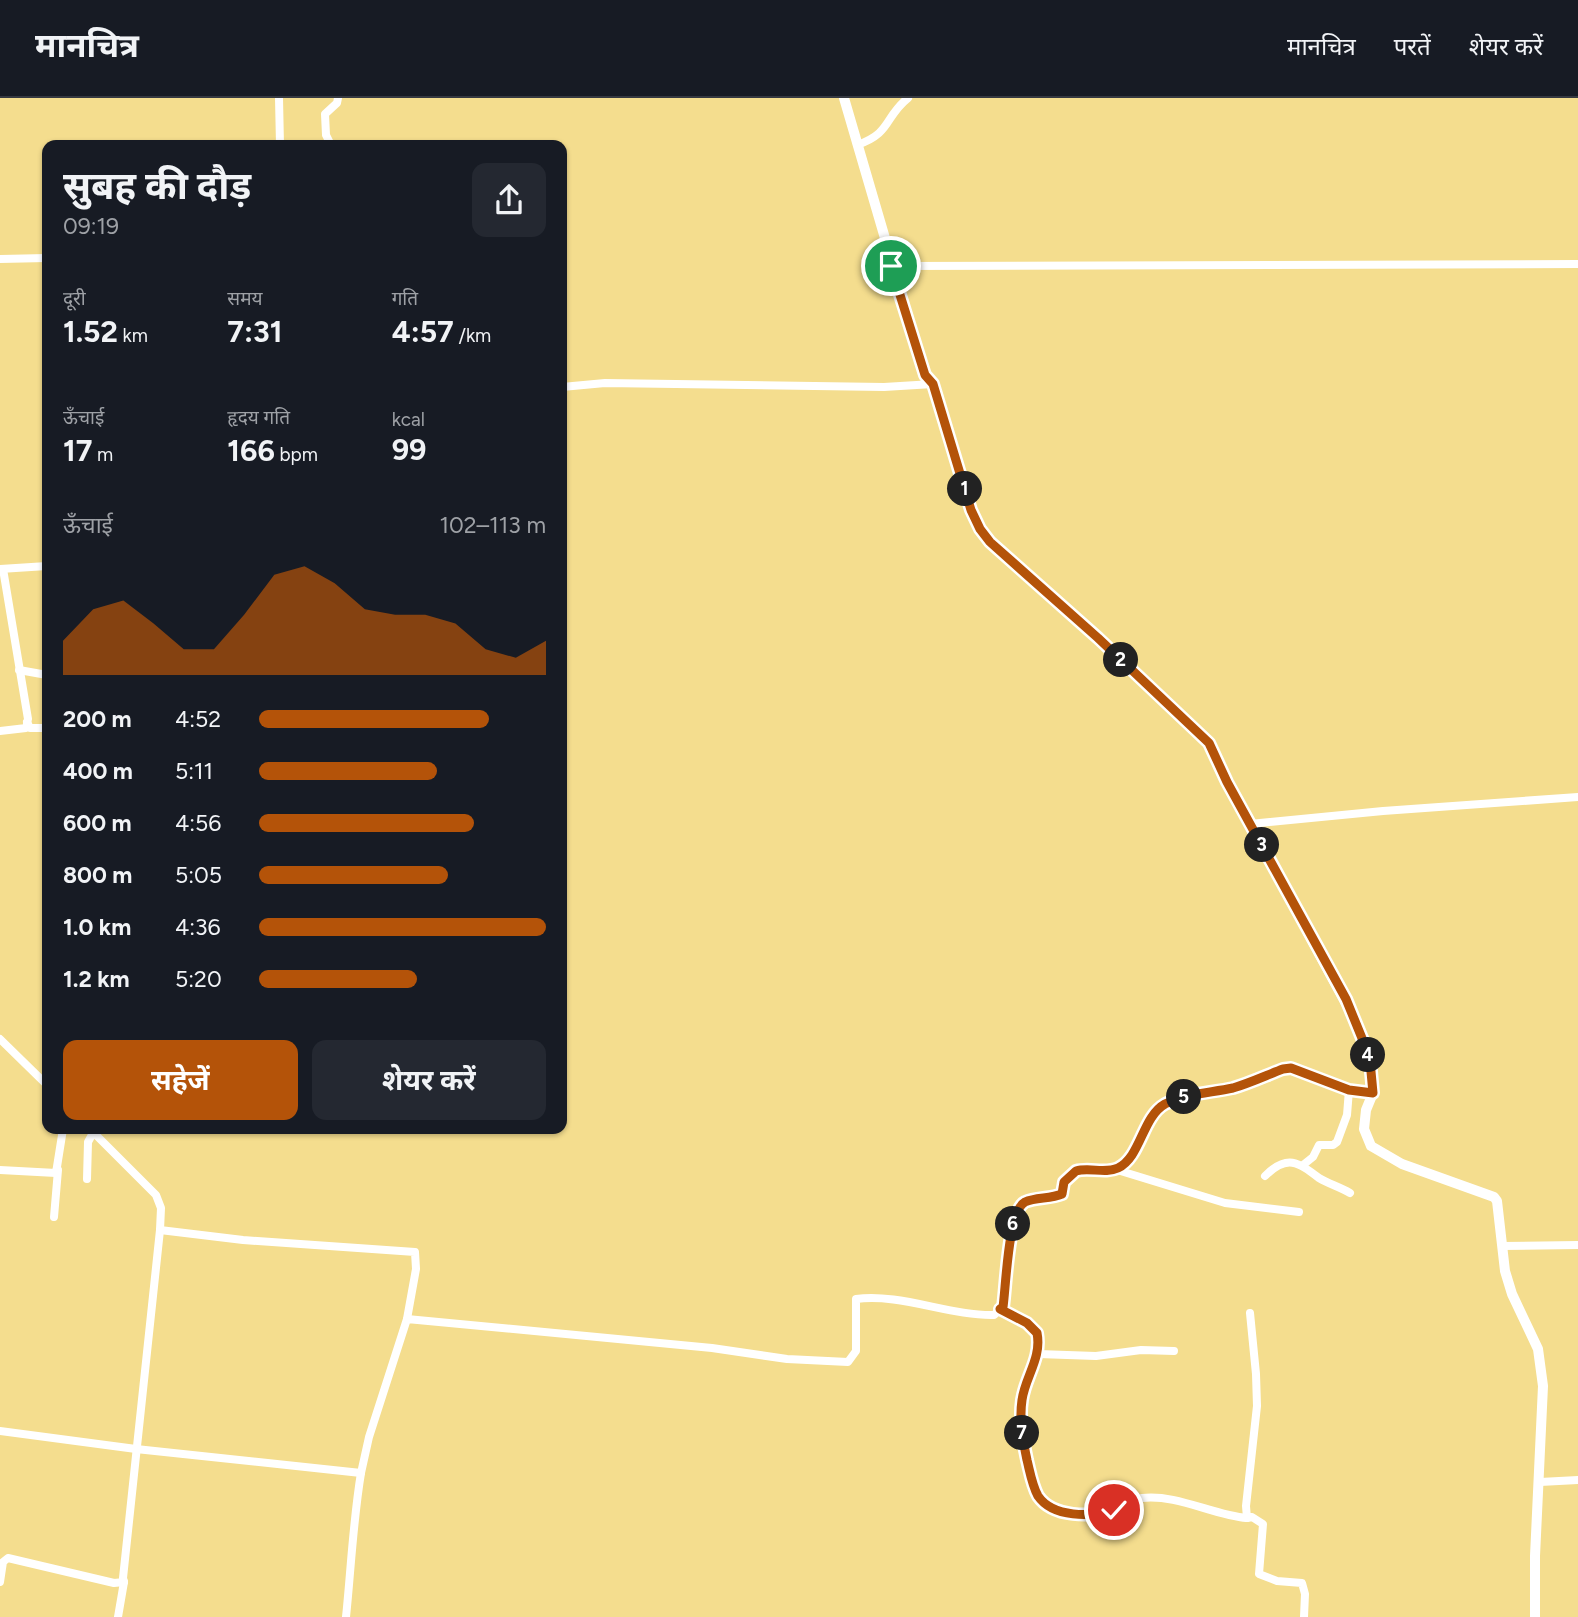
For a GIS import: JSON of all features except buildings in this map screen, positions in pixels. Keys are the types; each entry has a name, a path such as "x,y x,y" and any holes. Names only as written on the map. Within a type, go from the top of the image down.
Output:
{"street":[{"path":"279,98 280,140"},
{"path":"327,140 324,118 338,98"},
{"path":"844,98 925,375 933,384 971,510 980,529 990,542 1098,638 1209,743 1227,782 1359,1028 1370,1061 1373,1093 1366,1110 1364,1129 1371,1146 1402,1164 1494,1197 1499,1208 1505,1271 1512,1294 1541,1357 1544,1386 1535,1556 1535,1617"},
{"path":"857,145 879,135 898,107 908,98"},
{"path":"0,259 42,258"},
{"path":"891,266 1578,264"},
{"path":"567,387 605,383 871,387 933,384"},
{"path":"42,566 1,569 27,722 30,729 42,728"},
{"path":"19,670 42,674"},
{"path":"0,731 26,728 27,722"},
{"path":"1250,824 1578,797"},
{"path":"0,1039 42,1080"},
{"path":"1114,1169 1122,1165 1129,1156 1152,1116 1159,1109 1180,1098 1237,1087 1291,1068 1349,1090 1373,1093"},
{"path":"1303,1165 1313,1157 1319,1145 1333,1145 1337,1142 1347,1115 1349,1090"},
{"path":"54,1217 62,1134"},
{"path":"87,1179 90,1134"},
{"path":"94,1134 156,1195 160,1208 160,1230 124,1582 118,1617"},
{"path":"1265,1176 1282,1163 1303,1165 1323,1180 1350,1193"},
{"path":"407,1319 845,1363 850,1361 856,1351 856,1299 868,1298 994,1315 1003,1307 1013,1226 1020,1206 1062,1194 1064,1182 1076,1171 1114,1169 1225,1203 1299,1212"},
{"path":"0,1170 51,1173 58,1170"},
{"path":"160,1230 243,1240 415,1252 416,1269 407,1319 372,1428 361,1473 351,1541 351,1576 346,1617"},
{"path":"1502,1246 1578,1245"},
{"path":"1000,1309 1034,1328 1040,1345 1023,1391 1021,1418 1024,1446 1038,1496 1057,1510 1082,1514 1100,1514 1143,1498 1252,1517 1263,1524 1259,1574 1273,1580 1302,1583 1305,1594 1304,1617"},
{"path":"1247,1518 1257,1406 1250,1313"},
{"path":"1038,1353 1096,1356 1141,1350 1174,1350"},
{"path":"0,1431 136,1449 361,1473"},
{"path":"1540,1482 1578,1480"},
{"path":"0,1582 3,1562 8,1558 114,1583 124,1582"}],"route":[{"path":"891,266 925,375 933,384 975,521 990,542 1098,638 1209,743 1227,782 1346,999 1370,1061 1373,1093 1329,1084 1291,1068 1237,1087 1180,1098 1163,1106 1152,1116 1138,1144 1120,1167 1076,1171 1064,1182 1062,1194 1023,1203 1017,1210 1003,1307 1000,1309 1034,1328 1040,1345 1023,1391 1021,1405 1024,1446 1032,1482 1038,1496 1057,1510 1082,1514 1100,1514 1114,1510"}]}
